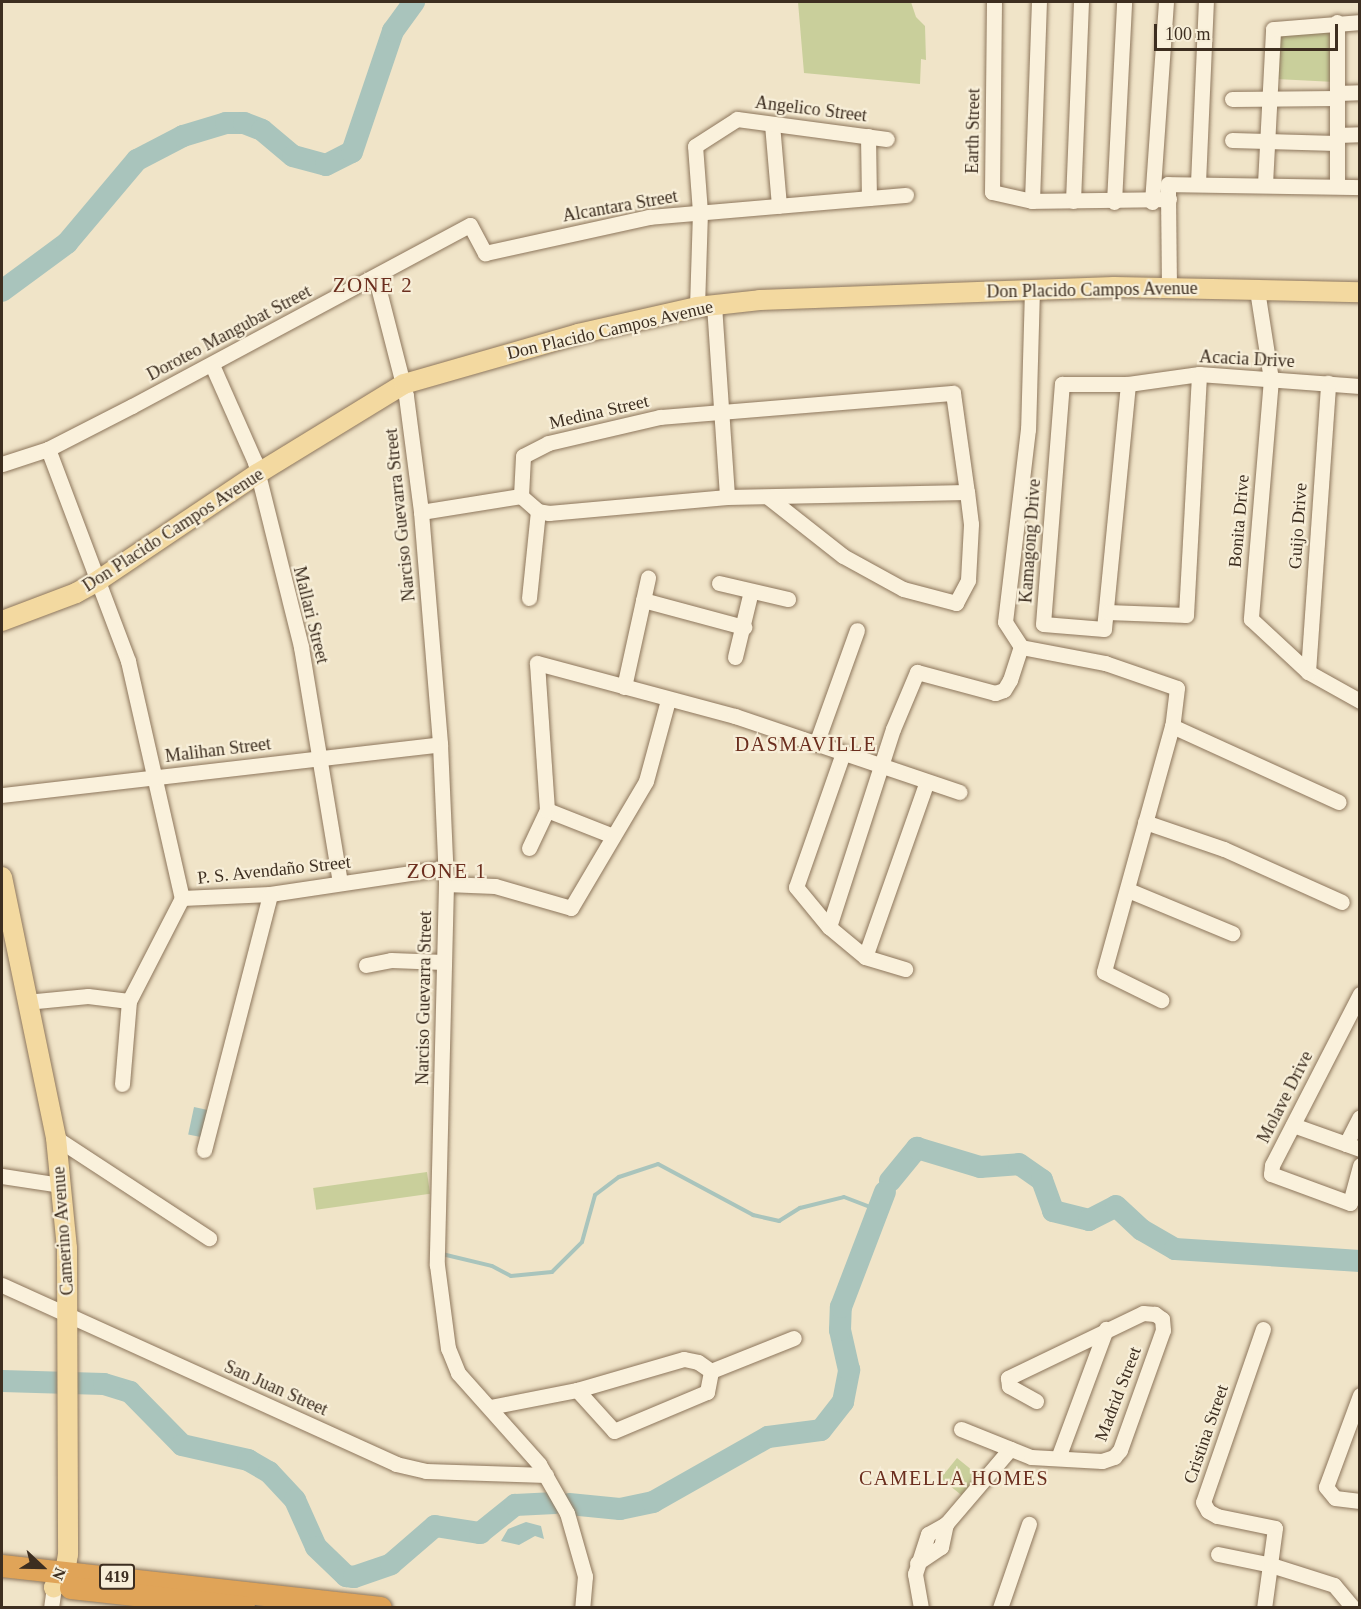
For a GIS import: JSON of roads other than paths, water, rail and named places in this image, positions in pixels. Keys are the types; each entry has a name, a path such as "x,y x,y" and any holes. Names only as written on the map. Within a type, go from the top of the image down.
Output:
{"highway":[{"name":"419","path":"2,1566 57,1589"},
{"name":"419","path":"2,1580 57,1589 381,1608"},
{"name":"419","path":"219,1597 246,1608"}],"main road":[{"name":"Don Placido Campos Avenue","path":"2,621 76,593 99,580 257,474 404,384 578,334 705,306 1032,289 1170,288 1359,292"},
{"name":"Camerino Avenue","path":"2,877 26,1002 56,1138 61,1185 68,1315 68,1422 57,1589"}],"street":[{"name":"Earth Street","path":"994,2 992,192 1032,201 1152,202 1168,192 1198,183 1359,187"},
{"path":"1032,201 1040,2"},
{"path":"1073,201 1081,2"},
{"path":"1114,202 1124,2"},
{"path":"1152,202 1166,2"},
{"path":"1198,183 1206,2"},
{"path":"1336,186 1337,22"},
{"path":"1265,184 1273,29 1359,22"},
{"path":"1232,99 1359,92"},
{"name":"Angelico Street","path":"700,212 695,146 737,119 887,139"},
{"path":"772,123 779,206"},
{"path":"1232,140 1336,139 1359,134"},
{"path":"868,136 869,198"},
{"path":"1168,192 1170,288"},
{"path":"700,212 906,195"},
{"name":"Alcantara Street","path":"470,225 485,253 649,217 700,212 705,306"},
{"name":"Doroteo Mangubat Street","path":"2,464 48,449 376,279 470,225"},
{"name":"Narciso Guevarra Street","path":"376,279 404,384 421,512 440,744 446,884 437,1264 452,1362 546,1475 567,1513 580,1551 585,1576 582,1608"},
{"path":"1032,289 1028,429 1005,622 1021,647 1105,663 1177,688 1172,726 1104,972 1161,1000"},
{"name":"Bonita Drive","path":"1257,290 1271,379 1251,619 1308,672 1359,701"},
{"path":"705,306 723,409 727,497"},
{"name":"Mallari Street","path":"212,365 257,474 301,647 340,883"},
{"path":"1128,384 1108,612 1186,615 1198,374"},
{"name":"Acacia Drive","path":"1062,384 1128,384 1198,374 1359,386"},
{"name":"Guijo Drive","path":"1308,672 1328,383"},
{"name":"Kamagong Drive","path":"1062,384 1043,624 1104,629 1108,612"},
{"path":"723,409 953,393 970,524 968,580 956,603 903,589 843,556 768,497"},
{"name":"Medina Street","path":"521,496 523,456 548,443 660,417 723,409"},
{"path":"48,449 128,661 157,776 182,898"},
{"path":"421,512 521,496 538,511 727,497 967,492"},
{"path":"529,598 538,511"},
{"path":"624,687 648,578"},
{"path":"719,583 788,599"},
{"path":"735,657 751,591"},
{"path":"644,600 744,627"},
{"path":"816,744 857,630"},
{"path":"829,927 882,767 917,672 995,693 1004,690 1010,680 1021,647"},
{"path":"529,848 548,810 537,663 668,700 735,716 926,784 959,792"},
{"path":"446,884 495,886 571,908 646,781 668,700"},
{"path":"1172,726 1339,802"},
{"name":"Malihan Street","path":"2,795 440,744"},
{"path":"843,753 796,887 829,927 865,957 905,969"},
{"path":"865,957 926,784"},
{"path":"548,810 613,836"},
{"path":"1145,822 1224,849 1342,902"},
{"name":"P. S. Avendaño Street","path":"129,1001 182,898 270,894 445,868"},
{"path":"1128,890 1232,933"},
{"path":"204,1150 270,894"},
{"path":"366,965 391,960 444,962"},
{"name":"Molave Drive","path":"1359,994 1272,1165 1271,1174 1350,1203 1359,1165"},
{"path":"26,1002 87,996 129,1001 122,1084"},
{"path":"1293,1125 1353,1147 1359,1116"},
{"path":"56,1138 209,1239"},
{"path":"2,1176 61,1185"},
{"name":"San Juan Street","path":"2,1285 396,1464 426,1471 546,1475"},
{"name":"Madrid Street","path":"961,1429 1031,1457 1102,1461 1114,1457 1120,1450 1163,1330 1162,1320 1155,1314 1143,1313 1107,1329"},
{"path":"1036,1401 1009,1386 1008,1378 1107,1329"},
{"path":"1058,1458 1107,1329"},
{"name":"Cristina Street","path":"1263,1329 1203,1502 1208,1511 1217,1516 1275,1528 1264,1608"},
{"path":"711,1371 794,1338"},
{"path":"490,1407 577,1390 684,1359 698,1362 711,1371"},
{"path":"577,1390 614,1431 707,1392 711,1371"},
{"path":"1359,1395 1356,1413 1326,1487 1335,1498 1359,1501"},
{"path":"921,1608 916,1563 928,1534 946,1524 1010,1449"},
{"path":"1000,1608 1029,1524"},
{"path":"1218,1554 1271,1565 1334,1585 1353,1608"}],"water":[{"path":"194,1107 208,1110 202,1137 188,1134"},
{"path":"526,1522 541,1526 544,1539 535,1536 519,1545 501,1541 508,1529"}],"waterway":[{"path":"2,291 67,243 137,160 183,136 226,123 244,123 262,130 293,156 326,165 352,152 393,31 414,2"},
{"path":"890,1181 917,1148 980,1167 1019,1164 1042,1180 1053,1211 1089,1220 1116,1206 1142,1230 1175,1249 1360,1261"},
{"path":"442,1254 492,1266 511,1276 552,1272 582,1242 595,1195 619,1177 658,1164 753,1215 779,1221 800,1208 844,1197 878,1210"},
{"path":"569,1504 620,1509 653,1502 768,1437 821,1430 843,1402 849,1370 840,1330 841,1307 885,1192"},
{"path":"2,1381 104,1384 130,1392 182,1445 248,1460 269,1472 295,1500 316,1547 346,1576 354,1577 391,1564 435,1526 480,1533 515,1505 555,1503"}],"district":[{"name":"ZONE 2","path":"373,285"},
{"name":"DASMAVILLE","path":"806,744"},
{"name":"ZONE 1","path":"447,871"},
{"name":"CAMELLA HOMES","path":"954,1478"}]}
